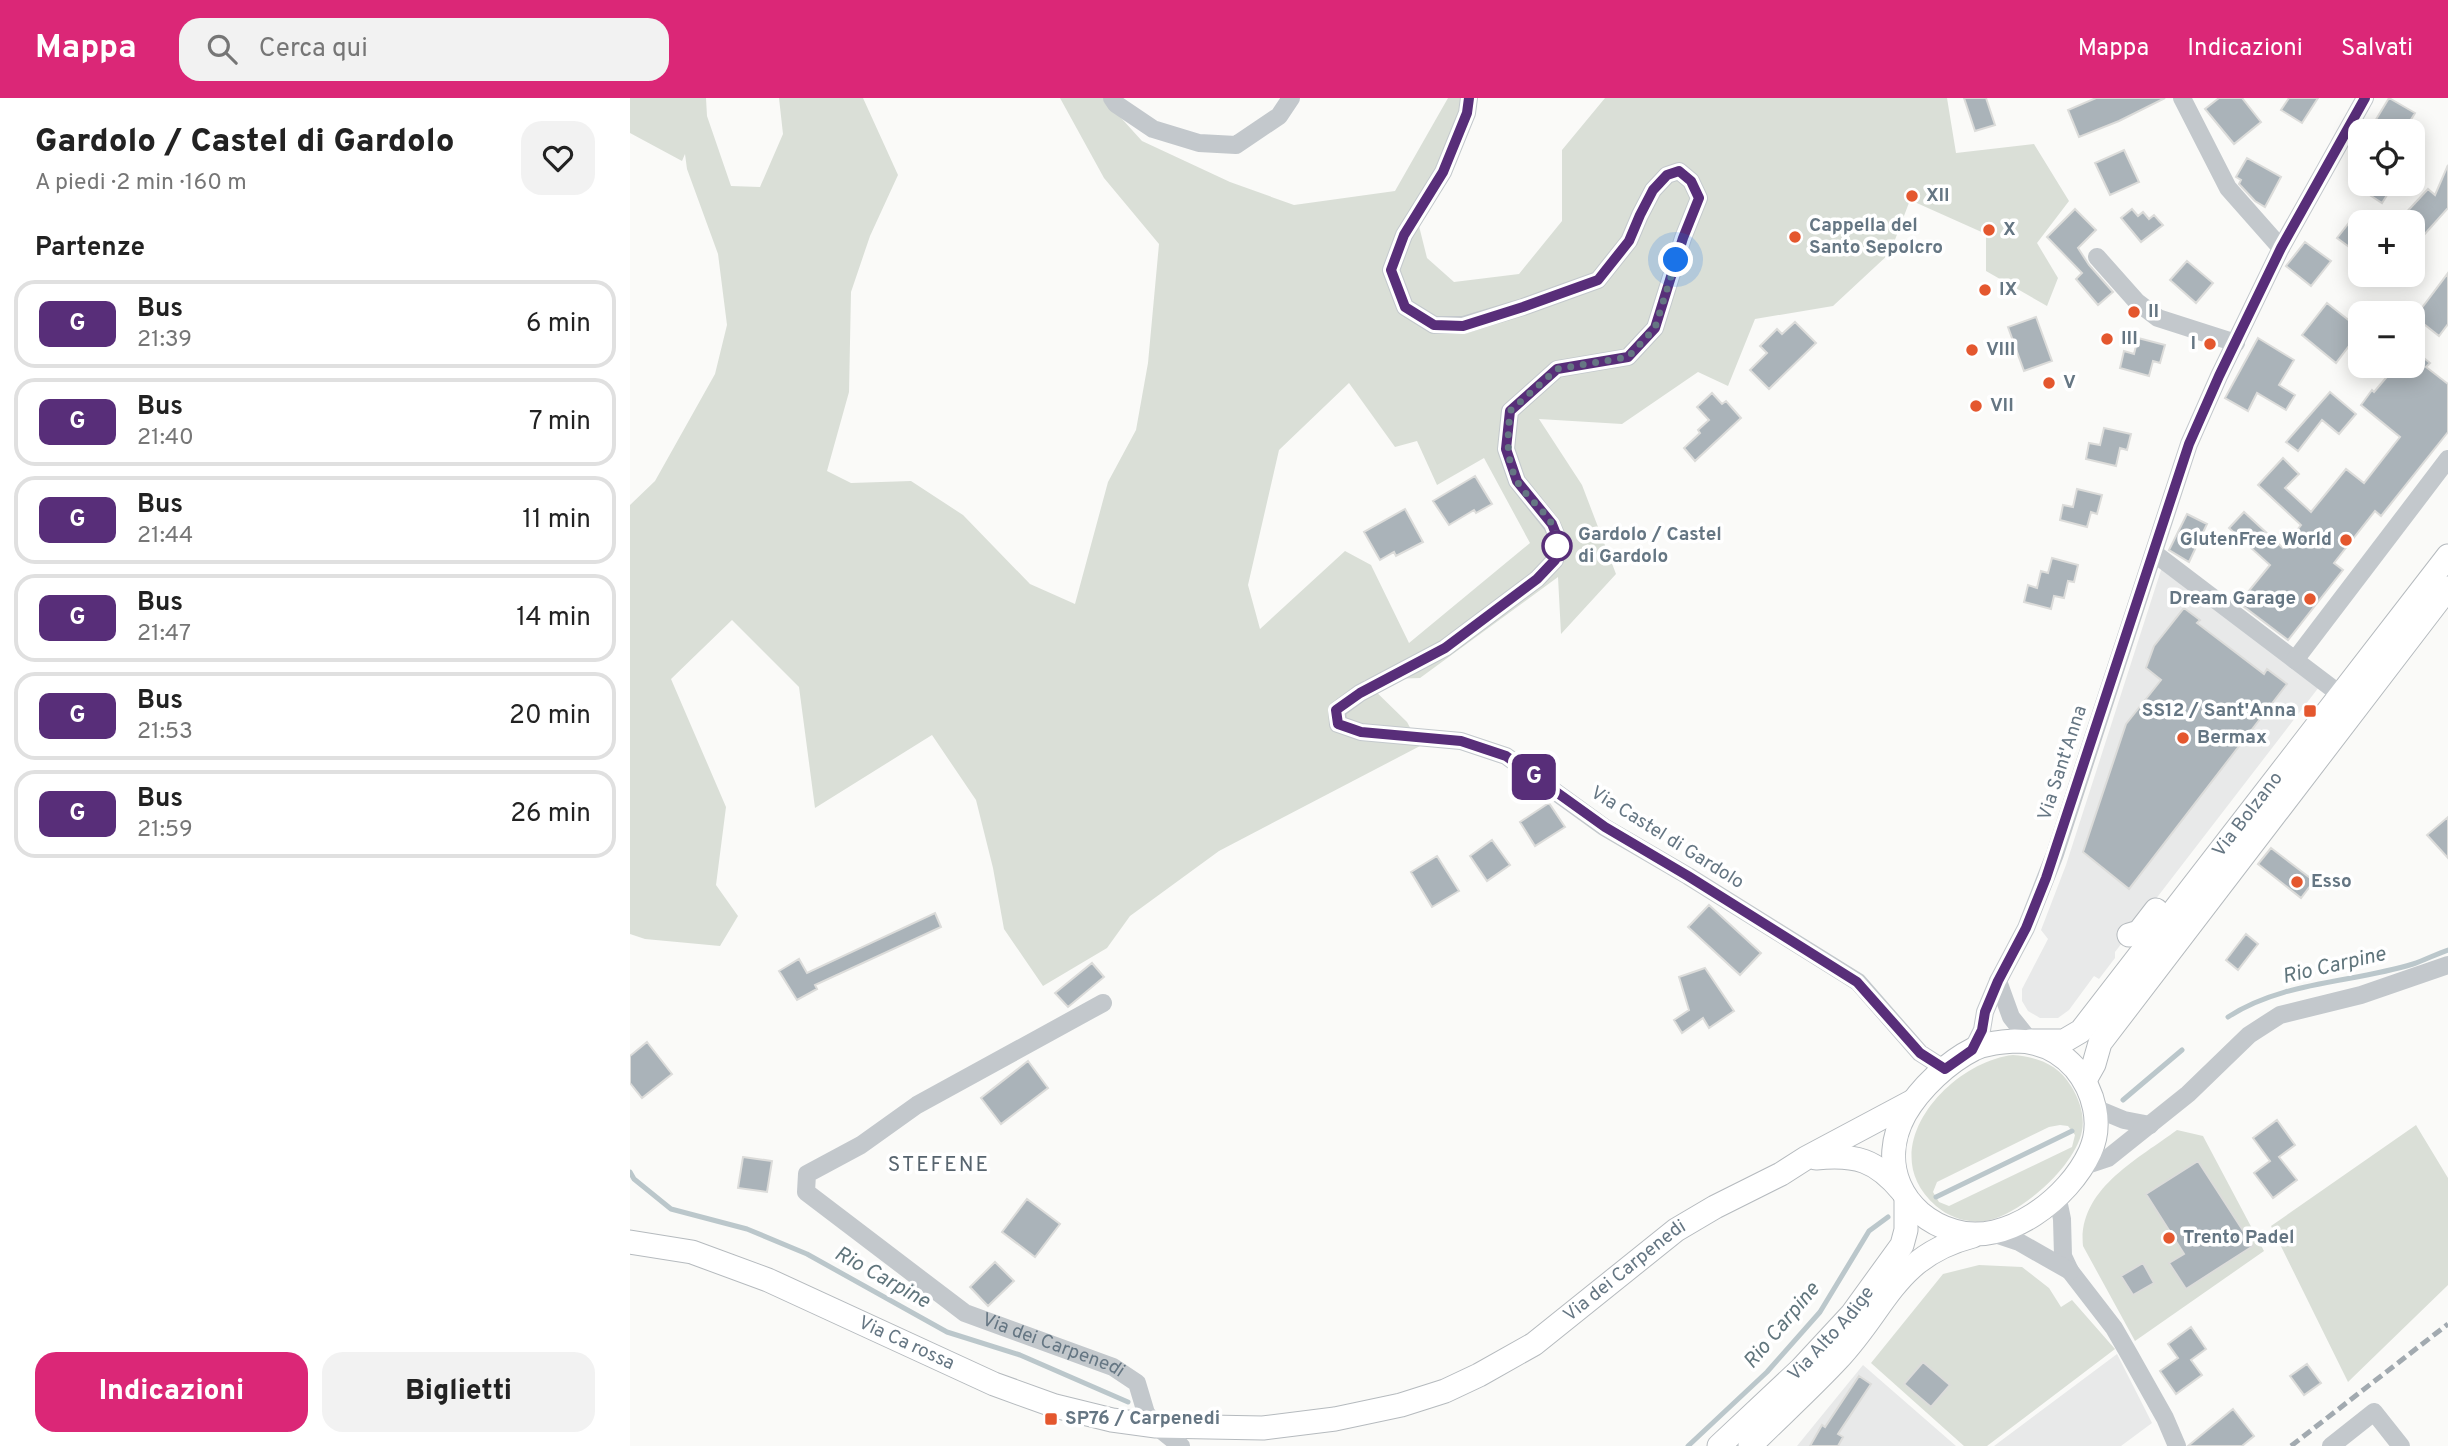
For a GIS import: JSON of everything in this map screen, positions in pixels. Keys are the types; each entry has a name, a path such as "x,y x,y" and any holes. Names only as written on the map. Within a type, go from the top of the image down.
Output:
{"main road":[{"name":"Via Bolzano","path":"2030,1041 2064,1041 2081,1031 2448,556"},
{"name":"Via Bolzano","path":"2085,1080 2094,1064 2100,1043 2448,588"},
{"path":"2129,935 2139,932 2197,858 2228,841"},
{"path":"2030,1041 2050,1048 2067,1059 2085,1080 2095,1108 2091,1150 2081,1167 2057,1195 2020,1224 1985,1234 1959,1233 1936,1226 1921,1215 1905,1196 1896,1174 1898,1131 1918,1096 1945,1069 1972,1050 1985,1044 2030,1041"},
{"name":"Via dei Carpenedi","path":"1156,1426 1263,1428 1335,1419 1401,1405 1445,1391 1534,1344 1676,1230 1918,1096"},
{"name":"Via dei Carpenedi","path":"1806,1158 1843,1155 1862,1159 1890,1177 1905,1196"},
{"name":"Via Alto Adige","path":"1719,1446 1801,1369 1852,1314 1902,1245 1906,1230 1905,1196"},
{"name":"Via Alto Adige","path":"1750,1446 1838,1359 1872,1320 1908,1269 1953,1241 1985,1234"},
{"name":"Via Ca rossa","path":"630,1242 692,1252 768,1280 994,1384 1055,1406 1112,1420 1156,1426"}],"street":[{"path":"1112,98 1116,104 1153,129 1199,143 1236,145 1279,116 1291,98"},
{"name":"Via Castel di Gardolo","path":"1469,98 1467,113 1443,172 1404,235 1391,270 1405,307 1434,325 1463,326 1598,280 1629,241 1653,190 1667,175 1679,171 1691,181 1699,198 1683,238 1655,328 1628,357 1557,369 1510,411 1506,449 1517,481 1552,524 1558,539 1555,560 1537,579 1445,648 1360,693 1336,710 1338,724 1361,732 1461,741 1506,756 1605,827 1857,982 1920,1053 1945,1069"},
{"path":"2182,98 2228,188 2281,248"},
{"name":"Via Sant'Anna","path":"1972,1050 1982,1030 1985,1012 1998,981 2026,928 2055,854 2189,444 2281,248 2360,100"},
{"path":"2096,257 2137,302 2158,318 2236,343"},
{"path":"2295,660 2448,459"},
{"path":"2154,552 2340,695"},
{"path":"2081,1167 2108,1158 2188,1094 2249,1035 2280,1015 2361,995 2448,965"},
{"path":"1998,981 2011,1017 2030,1041"},
{"name":"Via dei Carpenedi","path":"1103,1003 917,1105 861,1145 807,1174 806,1192 965,1313 1113,1367 1137,1383 1146,1413 1156,1426"},
{"path":"1918,1096 1920,1053"},
{"path":"2095,1108 2124,1120 2150,1125"},
{"path":"2057,1195 2062,1219 2063,1256 2070,1271 2114,1328 2165,1418 2177,1446"},
{"path":"1985,1234 2020,1242 2070,1271"},
{"path":"2331,1446 2374,1412 2402,1446"},
{"path":"1156,1426 1181,1446"}],"shaded area":[{"path":"630,98 706,98 707,116 731,186 760,187 783,134 779,98 863,98 898,175 870,236 851,292 849,392 827,471 851,483 911,481 963,515 1030,584 1075,604 1108,482 1136,430 1148,363 1159,244 1104,178 1060,98 1103,98 1142,141 1230,182 1294,205 1395,191 1448,98 1461,98 1460,110 1416,214 1427,258 1454,282 1519,274 1562,221 1562,150 1605,98 1947,98 1956,153 2034,144 2069,201 2037,243 2058,278 2047,306 1986,271 1986,234 1910,200 1890,253 1833,306 1755,319 1728,386 1698,372 1622,424 1539,419 1582,485 1616,574 1561,634 1558,577 1420,678 1364,680 1407,722 1420,746 1219,851 1130,916 1107,948 1043,986 1004,929 993,868 976,800 932,735 815,808 799,687 732,620 671,679 726,807 716,885 738,916 720,946 645,939 630,934 630,505 655,481 715,374 727,325 718,254 687,169 685,154 682,161 630,133","holes":["1349,383 1395,447 1417,441 1437,485 1484,458 1530,543 1409,643 1371,565 1345,551 1260,629 1248,585 1279,450"]},
{"path":"2162,567 2319,687 2115,952 2115,958 2099,979 2094,976 2069,1010 2058,1018 2040,1018 2028,1011 2022,1001 2022,989 2048,939 2041,930 2066,865"},
{"path":"2013,1055 2038,1060 2053,1067 2066,1078 2077,1096 2083,1125 2077,1145 2069,1158 2059,1172 2032,1197 1990,1220 1968,1221 1954,1217 1936,1206 1918,1184 1912,1160 1915,1135 1926,1112 1943,1091 1965,1074 1989,1061","holes":["2068,1126 2075,1135 2072,1147 1949,1206 1939,1202 1933,1192 1937,1182 2049,1127"]},
{"path":"2416,1125 2448,1178 2448,1285 2348,1382 2271,1226"},
{"name":"Trento Padel","path":"2177,1130 2203,1136 2264,1251 2135,1341 2083,1246 2084,1226 2090,1208 2113,1178"},
{"path":"1979,1265 2022,1267 2049,1288 2061,1307 2072,1300 2115,1349 1987,1446 1964,1446 1871,1363 1943,1274"},
{"path":"2117,1354 2152,1423 2121,1446 1994,1446"},
{"path":"1863,1365 1956,1446 1797,1446"}],"building":[{"path":"1964,98 1986,98 1995,125 1975,131"},
{"path":"2096,98 2165,98 2079,137 2068,110"},
{"path":"2219,98 2242,98 2261,122 2234,144 2205,109"},
{"path":"2289,98 2318,98 2302,123 2281,110"},
{"path":"2389,98 2415,113 2411,119 2376,119"},
{"path":"2124,150 2139,182 2110,195 2095,163"},
{"path":"2247,158 2281,177 2265,207 2255,201 2236,177"},
{"path":"2448,165 2448,208 2425,234 2425,210 2408,210 2422,196 2425,196 2428,189 2435,195"},
{"path":"2371,196 2386,196 2382,203"},
{"path":"2075,209 2096,230 2078,248 2113,292 2098,305 2076,279 2082,273 2047,237"},
{"path":"2132,209 2138,216 2143,212 2149,219 2154,215 2163,225 2141,242 2121,218"},
{"path":"2348,224 2348,246 2337,238"},
{"path":"2305,242 2331,261 2311,286 2286,266"},
{"path":"2187,261 2213,283 2196,303 2170,280"},
{"path":"2448,273 2448,324 2439,336 2425,325 2425,304"},
{"path":"2327,303 2348,320 2348,347 2336,363 2302,335"},
{"path":"2036,317 2052,361 2024,371 2008,327"},
{"path":"1795,322 1816,343 1769,389 1750,370 1767,353 1760,346 1777,329 1782,334"},
{"path":"2138,338 2165,345 2160,363 2153,361 2149,376 2120,368 2124,351 2134,354"},
{"path":"2258,338 2294,360 2279,385 2295,395 2286,410 2257,393 2248,411 2225,398"},
{"path":"2425,359 2430,363 2426,367 2448,384 2448,432 2381,516 2375,511 2334,563 2343,570 2288,640 2239,603 2270,565 2229,528 2244,512 2283,548 2301,525 2258,485 2283,458 2299,474 2285,488 2311,512 2346,469 2364,483 2400,437 2361,405 2372,390 2374,392 2386,378 2425,378"},
{"path":"2330,392 2356,414 2339,434 2322,420 2298,451 2286,442"},
{"path":"1712,393 1722,404 1726,401 1741,418 1695,461 1684,448 1709,420 1697,407"},
{"path":"2104,428 2131,434 2127,450 2120,448 2116,466 2086,459 2089,443 2100,445"},
{"path":"1475,476 1492,504 1476,513 1474,510 1449,525 1433,501"},
{"path":"2077,489 2102,495 2097,514 2091,512 2087,527 2060,520 2063,505 2073,507"},
{"path":"1405,509 1423,542 1396,556 1394,552 1380,560 1364,532"},
{"path":"2187,514 2207,524 2189,562 2169,550"},
{"path":"2052,558 2078,565 2074,582 2068,581 2064,598 2054,596 2051,609 2024,602 2028,585 2037,588 2041,571 2048,573"},
{"name":"Bermax","path":"2184,608 2200,620 2197,623 2264,674 2267,669 2287,684 2129,889 2083,852 2126,724 2161,680 2146,668 2154,646"},
{"path":"1549,803 1565,827 1535,846 1520,822"},
{"path":"2448,817 2448,858 2427,835"},
{"path":"1492,840 1510,865 1487,881 1470,856"},
{"path":"2271,848 2314,881 2301,898 2258,864"},
{"path":"1437,856 1459,891 1432,907 1411,872"},
{"path":"1709,905 1761,953 1740,975 1688,927"},
{"path":"935,913 941,927 815,985 817,989 797,1000 779,971 799,959 807,973"},
{"path":"2246,934 2258,944 2238,970 2226,960"},
{"path":"1092,963 1104,977 1068,1007 1055,993"},
{"path":"1705,968 1734,1011 1709,1028 1703,1018 1682,1033 1674,1020 1689,1010 1679,977"},
{"path":"647,1042 672,1074 642,1098 630,1083 630,1056"},
{"path":"1028,1061 1048,1088 1001,1124 981,1098"},
{"path":"2277,1120 2295,1145 2279,1157 2297,1180 2273,1198 2254,1173 2270,1161 2253,1138"},
{"path":"743,1157 772,1161 767,1192 738,1188"},
{"path":"2198,1161 2253,1246 2186,1289 2169,1263 2184,1254 2146,1194"},
{"path":"1027,1199 1060,1224 1035,1257 1002,1232"},
{"path":"995,1262 1014,1281 988,1306 970,1287"},
{"path":"2143,1263 2154,1283 2133,1295 2121,1276"},
{"path":"2191,1327 2206,1349 2191,1360 2202,1375 2176,1394 2160,1371 2178,1358 2168,1344"},
{"path":"1923,1362 1950,1385 1931,1407 1904,1384"},
{"path":"2307,1364 2321,1383 2304,1395 2290,1376"},
{"path":"1859,1376 1871,1384 1838,1434 1843,1437 1838,1446 1810,1446 1822,1425 1825,1427"},
{"path":"2233,1409 2254,1436 2242,1446 2188,1446"}],"waterway":[{"name":"Rio Carpine","path":"2228,1017 2272,996 2413,964 2448,950"},
{"name":"Rio Carpine","path":"2123,1100 2182,1050"},
{"name":"Rio Carpine","path":"1936,1197 2072,1131"},
{"name":"Rio Carpine","path":"630,1172 634,1179 671,1209 747,1229 807,1254 947,1332 1020,1355 1128,1402"},
{"name":"Rio Carpine","path":"1688,1446 1767,1372 1820,1312 1869,1231 1888,1217"}],"railway":[{"path":"2291,1446 2448,1324"}],"bus line":[{"name":"G","path":"1469,98 1467,113 1443,172 1404,235 1391,270 1405,307 1434,325 1463,326 1598,280 1629,241 1653,190 1667,175 1679,171 1691,181 1699,198 1683,238 1655,328 1628,357 1557,369 1510,411 1506,449 1517,481 1552,524 1558,539 1555,560 1537,579 1445,648 1360,693 1336,710 1338,724 1361,732 1461,741 1506,756 1605,827 1857,982 1920,1053 1945,1069 1972,1050 1982,1030 1985,1012 1998,981 2013,956 2046,878 2189,444 2281,248 2365,98"}],"place":[{"name":"XII","path":"1912,196"},
{"name":"X","path":"1989,230"},
{"name":"Cappella del Santo Sepolcro","path":"1795,237"},
{"name":"IX","path":"1985,290"},
{"name":"II","path":"2134,312"},
{"name":"III","path":"2107,339"},
{"name":"I","path":"2210,344"},
{"name":"VIII","path":"1972,350"},
{"name":"V","path":"2049,383"},
{"name":"VII","path":"1976,406"},
{"name":"GlutenFree World","path":"2346,540"},
{"name":"Gardolo / Castel di Gardolo","path":"1557,546"},
{"name":"Dream Garage","path":"2310,599"},
{"name":"SS12 / Sant'Anna","path":"2310,711"},
{"name":"Bermax","path":"2183,738"},
{"name":"Esso","path":"2297,882"},
{"name":"Trento Padel","path":"2169,1238"},
{"name":"SP76 / Carpenedi","path":"1051,1419"}],"district":[{"name":"STEFENE","path":"939,1165"}],"route":[{"path":"1557,546 1558,539 1552,524 1517,481 1506,449 1510,411 1557,369 1628,357 1655,328 1676,260"}]}
